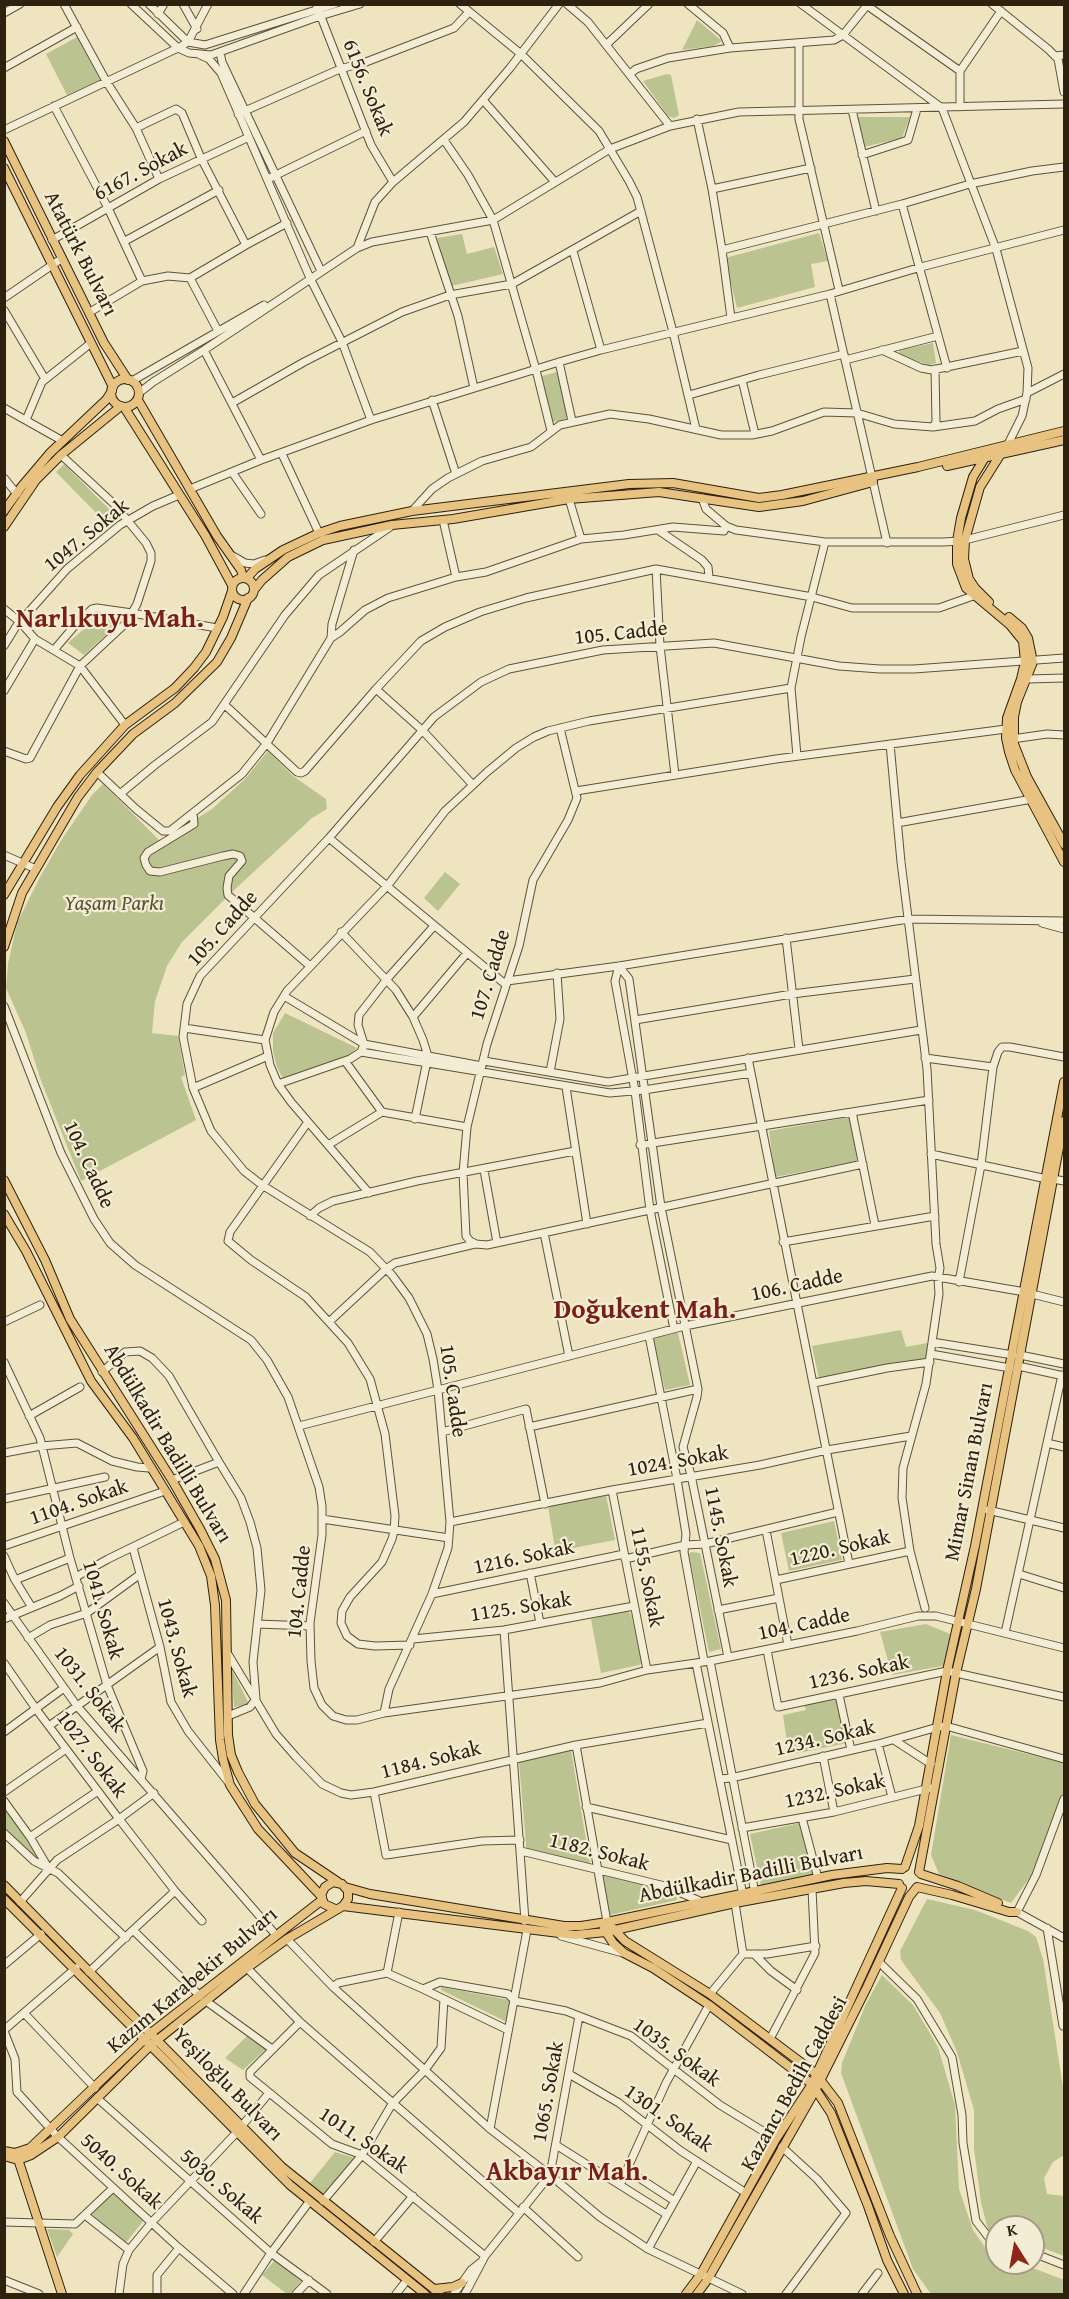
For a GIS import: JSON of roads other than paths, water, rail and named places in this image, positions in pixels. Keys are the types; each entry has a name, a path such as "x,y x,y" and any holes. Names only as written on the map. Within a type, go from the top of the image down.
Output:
{"main road":[{"name":"Atatürk Bulvarı","path":"4,141 104,343 130,381"},
{"name":"Atatürk Bulvarı","path":"4,168 53,263 113,389"},
{"path":"4,511 61,440 106,400 120,381 130,381 137,387 138,397 190,489 245,578"},
{"path":"113,389 115,402 123,407 205,535 238,599 248,598"},
{"path":"4,527 36,480 61,454 123,407 133,405 138,397"},
{"path":"245,578 271,559 319,533 340,526 412,511 629,484 673,483 759,498 872,480 983,458 1007,446 1065,431"},
{"path":"4,947 22,893 78,797 97,772 132,734 175,704 217,662 231,638 248,598 262,580 288,557 322,540 392,525 443,520 569,499 659,492 759,507 830,495 872,480 996,452 1065,440"},
{"path":"996,452 980,487 961,540 957,564 961,577 973,596 1020,634 1023,641 1029,662 1007,718 1009,752 1015,770 1065,862"},
{"path":"983,458 973,477 961,518 964,559 969,579 982,596 1022,628 1028,638 1028,679 1017,702 1012,739 1027,777 1065,844"},
{"path":"4,895 57,807 80,775 124,725 182,682 206,652 237,579 245,578 252,581 254,590"},
{"name":"Mimar Sinan Bulvarı","path":"962,1623 976,1589 1016,1355 1050,1179 1065,1082"},
{"name":"Mimar Sinan Bulvarı","path":"1050,1179 1065,1121"},
{"name":"Abdülkadir Badilli Bulvarı","path":"4,1180 45,1260 70,1319 172,1480 215,1559 226,1600 231,1755 255,1804 295,1853 342,1885 370,1894 526,1925 541,1932 574,1935 609,1931 735,1903 844,1883 866,1881 901,1886"},
{"name":"Abdülkadir Badilli Bulvarı","path":"4,1214 26,1251 91,1381 133,1438 149,1468 199,1546 211,1576 215,1605 220,1740 230,1785 258,1829 322,1898"},
{"name":"Mimar Sinan Bulvarı","path":"920,1873 931,1788 981,1509 1014,1367"},
{"name":"Mimar Sinan Bulvarı","path":"903,1868 931,1788 931,1764 942,1727"},
{"path":"920,1873 921,1881 917,1887 910,1890 901,1886 898,1874 903,1868 913,1867 920,1873 958,1886 1017,1912"},
{"name":"Abdülkadir Badilli Bulvarı","path":"339,1908 526,1925 573,1927 755,1893 818,1878 887,1868 903,1868"},
{"path":"329,1884 342,1885 349,1895 339,1908 327,1907 322,1898 325,1887 329,1884"},
{"name":"Yeşiloğlu Bulvarı","path":"4,1885 309,2202 425,2295"},
{"name":"Kazancı Bedih Caddesi","path":"697,2295 746,2193 814,2086 901,1886"},
{"path":"917,1887 952,1894 1009,1912 1017,1912"},
{"name":"Kazancı Bedih Caddesi","path":"818,2076 879,1962 909,1897 917,1887"},
{"name":"Kazım Karabekir Bulvarı","path":"17,2157 52,2129 94,2088 151,2039 322,1898"},
{"name":"Yeşiloğlu Bulvarı","path":"5,1900 151,2039"},
{"name":"Kazım Karabekir Bulvarı","path":"203,1998 287,1939 339,1908"},
{"path":"604,1923 613,1943 625,1954 653,1968 709,2005 814,2086 831,2113 868,2206 886,2260 904,2295"},
{"path":"609,1931 710,1994 771,2038 818,2076 838,2103 898,2254 917,2295"},
{"name":"Kazım Karabekir Bulvarı","path":"17,2157 31,2155 58,2137 151,2039"},
{"name":"Yeşiloğlu Bulvarı","path":"239,2130 437,2292"},
{"name":"Kazancı Bedih Caddesi","path":"686,2295 705,2277 779,2143"},
{"path":"4,2151 17,2157 62,2295"},
{"path":"4,2156 17,2157"},
{"path":"437,2292 462,2283"}],"street":[{"path":"4,13 20,4"},
{"path":"64,4 106,81 136,128 159,179"},
{"path":"131,4 178,48 209,59 221,73 242,113 249,137 321,271"},
{"path":"149,4 188,42 205,45 318,10 360,4"},
{"path":"158,14 164,4"},
{"path":"183,4 197,29"},
{"path":"4,130 188,42 197,29 208,4"},
{"path":"200,55 220,52 334,4"},
{"path":"460,4 521,54 598,131 637,197 696,429"},
{"path":"357,248 375,202 393,182 464,122 559,4"},
{"path":"567,4 588,22 670,126"},
{"path":"606,45 649,4"},
{"path":"688,4 723,33 730,48"},
{"path":"801,4 942,108 996,249 1028,368 1022,416 1007,446"},
{"path":"992,4 1058,59 1065,92"},
{"path":"630,74 636,69 668,58 730,48 834,40 843,35 867,5 960,71"},
{"name":"6156. Sokak","path":"318,10 371,145 393,182"},
{"path":"960,107 960,71 1001,11"},
{"path":"242,113 340,69 366,62 454,28 469,12"},
{"path":"4,68 77,27"},
{"path":"799,44 800,100 798,110 839,290"},
{"path":"220,52 287,224 310,278 342,342 371,420"},
{"path":"1055,56 1065,55"},
{"path":"483,100 555,183"},
{"path":"138,397 153,382 357,248 372,242 493,220 610,149 670,126 739,112 1065,104"},
{"path":"54,106 125,241 142,281"},
{"path":"136,128 176,109 182,112 201,158 246,244"},
{"path":"862,155 908,140 917,109"},
{"path":"852,110 876,211"},
{"path":"697,119 712,189 731,318"},
{"path":"271,178 366,131"},
{"name":"6167. Sokak","path":"52,240 159,179 249,137"},
{"path":"444,140 468,175 493,220 551,431"},
{"path":"722,250 876,211 970,184 1065,166"},
{"path":"712,189 810,168"},
{"path":"125,241 219,190"},
{"path":"902,204 947,368"},
{"path":"232,403 342,342 402,312 450,295 512,284 641,212"},
{"path":"90,312 142,281 168,276 190,278 246,244 287,224"},
{"path":"430,232 458,316 474,388"},
{"path":"190,489 261,460 371,420 559,362 830,294 921,267 1064,233"},
{"path":"573,250 601,350"},
{"path":"4,298 61,259"},
{"path":"190,278 218,331"},
{"path":"130,381 310,278"},
{"path":"830,294 887,543"},
{"path":"4,310 45,379"},
{"path":"689,395 742,380 938,336"},
{"path":"26,420 45,379 91,343"},
{"path":"204,350 261,460"},
{"path":"882,350 921,368 935,369 1023,351"},
{"path":"559,362 572,421"},
{"path":"933,427 936,422 935,369"},
{"path":"412,511 432,489 456,474 482,461 531,447 560,425 572,421 610,414 650,419 721,435 755,434 772,431 824,412 857,412 894,424 933,427 975,421 1065,374"},
{"path":"742,380 755,434"},
{"path":"432,400 456,474"},
{"path":"4,408 61,440"},
{"path":"4,751 26,759 30,758 81,666 127,622 147,572 151,553 146,543 114,504 61,454"},
{"path":"282,454 319,533"},
{"path":"232,472 261,514"},
{"path":"4,478 17,494"},
{"name":"1047. Sokak","path":"4,646 20,621 67,569 127,521 179,495"},
{"path":"702,498 706,509 726,526 736,530 825,542 887,543 961,540 1065,515"},
{"path":"569,499 581,539"},
{"path":"443,520 456,577"},
{"path":"120,794 212,722 285,615 319,575 392,525"},
{"path":"330,638 365,610 388,598 456,577 486,572 581,539 673,527 724,531 726,526"},
{"path":"658,530 702,560 708,567 709,577"},
{"path":"798,756 791,688 796,657 825,542"},
{"path":"97,772 163,831 170,831 242,774 267,743 330,638 354,550"},
{"path":"230,555 245,563 254,564 271,559"},
{"path":"225,705 297,772 305,771 421,641 445,627 480,612 526,598 656,569 812,597 852,608 939,608 973,596"},
{"path":"656,569 660,646 675,775"},
{"path":"4,609 20,621 35,639 81,666 124,725"},
{"path":"54,650 92,609 132,613 217,628"},
{"path":"4,691 35,639"},
{"name":"105. Cadde","path":"384,1713 389,1689 432,1594 448,1548 450,1522 438,1390 427,1334 410,1298 370,1252 262,1185 244,1171 217,1140 203,1115 193,1088 185,1047 184,1028 187,1004 200,976 435,717 481,682 509,669 603,650 714,643 839,666 880,669 914,669 1065,658"},
{"path":"1028,679 1065,678"},
{"path":"369,1193 278,1084 265,1040 274,1012 284,996 388,885 445,811 516,748 534,737 560,728 791,688"},
{"path":"376,689 423,730 473,785"},
{"name":"107. Cadde","path":"473,1243 466,1236 465,1226 463,1173 467,1127 482,1066 519,946 533,880 568,820 578,798 560,728"},
{"path":"576,791 798,756 1006,729"},
{"path":"1012,739 1047,734 1065,735"},
{"path":"890,744 925,1058 936,1244 940,1268 939,1294 926,1384 903,1468 902,1498 910,1551 924,1608 936,1616"},
{"path":"897,823 1032,799"},
{"path":"192,813 194,824 148,852 144,858 150,871 160,872 233,854 240,856 242,861 229,876 228,895 310,966"},
{"path":"328,837 506,983 908,918 1028,920 1063,925"},
{"path":"4,855 36,869"},
{"path":"362,1048 358,1025 359,1015 387,979 435,926"},
{"path":"342,932 387,979 414,1017 427,1060 415,1119"},
{"path":"786,938 799,1049"},
{"path":"414,1017 467,953"},
{"path":"529,1427 698,1389 661,1207 629,979 619,966"},
{"path":"619,966 615,981 635,1091 650,1210 674,1329"},
{"path":"550,1072 560,1019 557,973"},
{"path":"635,1020 792,994 915,980"},
{"path":"284,996 362,1048 427,1060 550,1072 608,1082 921,1030"},
{"name":"104. Cadde","path":"4,1006 61,1153 94,1219 110,1243 135,1265 251,1340 277,1376 288,1397 319,1487 322,1535 310,1626 314,1688 322,1705 333,1716 346,1720 357,1720 384,1713 600,1683 647,1670 767,1650 918,1616 936,1616 1065,1648"},
{"path":"184,1028 265,1040"},
{"path":"959,1282 981,1165 993,1067 1002,1047 1065,1058"},
{"path":"278,1084 345,1061 362,1048"},
{"path":"193,1088 268,1056"},
{"path":"748,1058 849,1564"},
{"path":"925,1058 993,1067"},
{"path":"345,1061 382,1112 467,1127"},
{"path":"482,1066 566,1087 610,1094 751,1073"},
{"path":"566,1087 587,1224"},
{"path":"640,1145 929,1100"},
{"path":"328,1145 382,1112"},
{"path":"852,1112 875,1226"},
{"path":"308,1122 230,1232 228,1241 251,1260 306,1297 348,1343 370,1379 385,1434 395,1516 393,1531"},
{"path":"310,1216 333,1201 575,1151"},
{"path":"931,1154 1065,1181"},
{"path":"329,1322 395,1263 473,1243 497,1243 863,1164"},
{"path":"484,1170 497,1243"},
{"path":"783,1242 935,1216"},
{"path":"544,1233 569,1356"},
{"name":"106. Cadde","path":"299,1426 685,1326 932,1276 1065,1302"},
{"path":"4,1322 40,1305"},
{"path":"649,1336 677,1479 686,1534 684,1552 703,1662 731,1778 755,1893"},
{"path":"932,1342 1065,1364"},
{"path":"102,1372 125,1352 140,1352 152,1358 169,1376 241,1498 257,1548 261,1590 253,1662 256,1699 250,1707 228,1716"},
{"path":"814,1383 930,1358 1063,1375 1005,1633"},
{"name":"1041. Sokak","path":"4,1362 41,1446 70,1558 107,1685 143,1771 141,1779"},
{"path":"29,1416 80,1387"},
{"name":"1145. Sokak","path":"698,1389 683,1447 691,1475 728,1657"},
{"path":"442,1432 526,1409 545,1504"},
{"name":"1024. Sokak","path":"450,1522 691,1475 760,1465 827,1450 911,1436"},
{"path":"4,1453 41,1446 77,1443 112,1461 149,1468"},
{"path":"1047,1443 1065,1447"},
{"path":"172,1480 219,1462"},
{"path":"4,1499 105,1477"},
{"name":"1155. Sokak","path":"612,1490 647,1670"},
{"name":"1104. Sokak","path":"4,1546 165,1491"},
{"path":"981,1509 1065,1528"},
{"name":"1216. Sokak","path":"432,1594 530,1573 685,1545 705,1544 838,1512"},
{"path":"322,1519 449,1538"},
{"path":"76,1577 184,1522"},
{"path":"766,1530 788,1645"},
{"name":"1125. Sokak","path":"393,1531 382,1562 350,1597 342,1611 341,1623 347,1636 358,1644 375,1646 504,1630 634,1606"},
{"name":"1043. Sokak","path":"133,1548 160,1647 171,1702 179,1718 230,1785"},
{"name":"1220. Sokak","path":"776,1580 910,1551"},
{"path":"4,1556 31,1606"},
{"path":"15,1580 70,1558"},
{"path":"530,1573 540,1623"},
{"path":"1019,1574 1065,1588"},
{"path":"28,1638 50,1625 87,1613 139,1575"},
{"path":"4,1619 79,1586"},
{"path":"718,1610 779,1598"},
{"name":"1031. Sokak","path":"4,1603 76,1706 276,1935"},
{"path":"918,1616 924,1608"},
{"path":"257,1624 310,1626"},
{"path":"490,2129 515,2001 526,1925 504,1630"},
{"path":"49,1726 160,1647"},
{"name":"1236. Sokak","path":"767,1650 778,1707 951,1672"},
{"name":"1184. Sokak","path":"228,1654 276,1734 322,1784 340,1793 351,1795 374,1792 576,1745 708,1723"},
{"path":"703,1662 708,1723 743,1895"},
{"name":"1027. Sokak","path":"4,1663 7,1672 119,1819 57,1860 20,1902"},
{"path":"951,1672 1065,1697"},
{"path":"4,1732 64,1688"},
{"path":"838,1695 851,1750"},
{"path":"942,1727 1065,1759"},
{"name":"1234. Sokak","path":"720,1779 878,1744 942,1727"},
{"path":"894,1740 931,1764"},
{"path":"878,1744 892,1797"},
{"path":"576,1745 604,1923"},
{"path":"4,1792 66,1749"},
{"path":"823,1756 834,1812"},
{"name":"1232. Sokak","path":"742,1828 834,1812 931,1788"},
{"path":"30,1837 98,1791"},
{"path":"374,1792 386,1855 482,1841 520,1840"},
{"path":"154,1793 119,1819 202,1922"},
{"path":"1065,1799 1036,1875 1017,1912 1065,1938"},
{"path":"4,1801 30,1837 49,1869"},
{"path":"586,1807 732,1840"},
{"path":"802,1818 818,1878"},
{"path":"4,1833 34,1861 58,1873 126,1938"},
{"name":"1182. Sokak","path":"521,1851 665,1886 702,1902"},
{"path":"771,2038 815,1953 812,1890"},
{"path":"89,1972 175,1891"},
{"path":"710,1994 743,1954 735,1903"},
{"path":"387,1973 399,1912"},
{"path":"630,1926 628,1935 631,1945"},
{"path":"1047,1928 1062,2026"},
{"path":"133,1930 203,1998 272,2049 300,2022"},
{"path":"541,1932 625,1954"},
{"path":"4,1965 41,1934"},
{"path":"287,1939 333,1987 490,2129 600,2217 648,2249 742,2295"},
{"path":"743,1954 766,1954 816,1946"},
{"path":"754,1954 771,1971 797,1990"},
{"path":"879,1962 917,1999 952,2057 976,2221 985,2233"},
{"path":"7,2050 4,2031 76,1968"},
{"path":"247,1968 300,2022 392,2104 578,2257"},
{"path":"333,1987 338,1983 387,1973 508,2030"},
{"name":"1035. Sokak","path":"423,1989 440,1982 508,1994 515,2001 566,2011 631,2036 720,2105 779,2143 817,2179 846,2213 786,2295"},
{"path":"323,2201 362,2155 392,2104 425,2070 441,2048 444,1999"},
{"path":"620,2185 673,2069 709,2005"},
{"path":"24,2013 94,2088"},
{"name":"1065. Sokak","path":"550,2175 579,2016"},
{"name":"1011. Sokak","path":"272,2049 250,2072 250,2078 332,2144 362,2155 484,2258"},
{"name":"5040. Sokak","path":"7,2050 15,2059 16,2092 58,2137 178,2248 233,2295"},
{"name":"1301. Sokak","path":"569,2074 619,2103 697,2161 746,2193"},
{"path":"119,2295 123,2264 129,2250 189,2181 239,2130 269,2093"},
{"name":"5030. Sokak","path":"97,2098 271,2253 327,2295"},
{"path":"556,2145 666,2214"},
{"path":"648,2249 673,2200 697,2161"},
{"path":"627,2170 673,2200"},
{"path":"465,2294 484,2258 550,2175"},
{"path":"4,2222 75,2224 113,2188"},
{"path":"374,2242 413,2196"},
{"path":"244,2295 271,2253 309,2202"},
{"path":"85,2215 129,2250"},
{"path":"157,2295 157,2275 178,2248"},
{"path":"454,2295 471,2270 484,2258"},
{"path":"1045,2258 1065,2265"},
{"path":"862,2295 878,2273"},
{"path":"4,2280 39,2295"},
{"path":"296,2295 309,2280"},
{"path":"396,2295 407,2280"}],"district":[{"name":"Narlıkuyu Mah.","path":"110,620"},
{"name":"Doğukent Mah.","path":"645,1311"},
{"name":"Akbayır Mah.","path":"567,2173"}],"park label":[{"name":"Yaşam Parkı","path":"114,905"}]}
